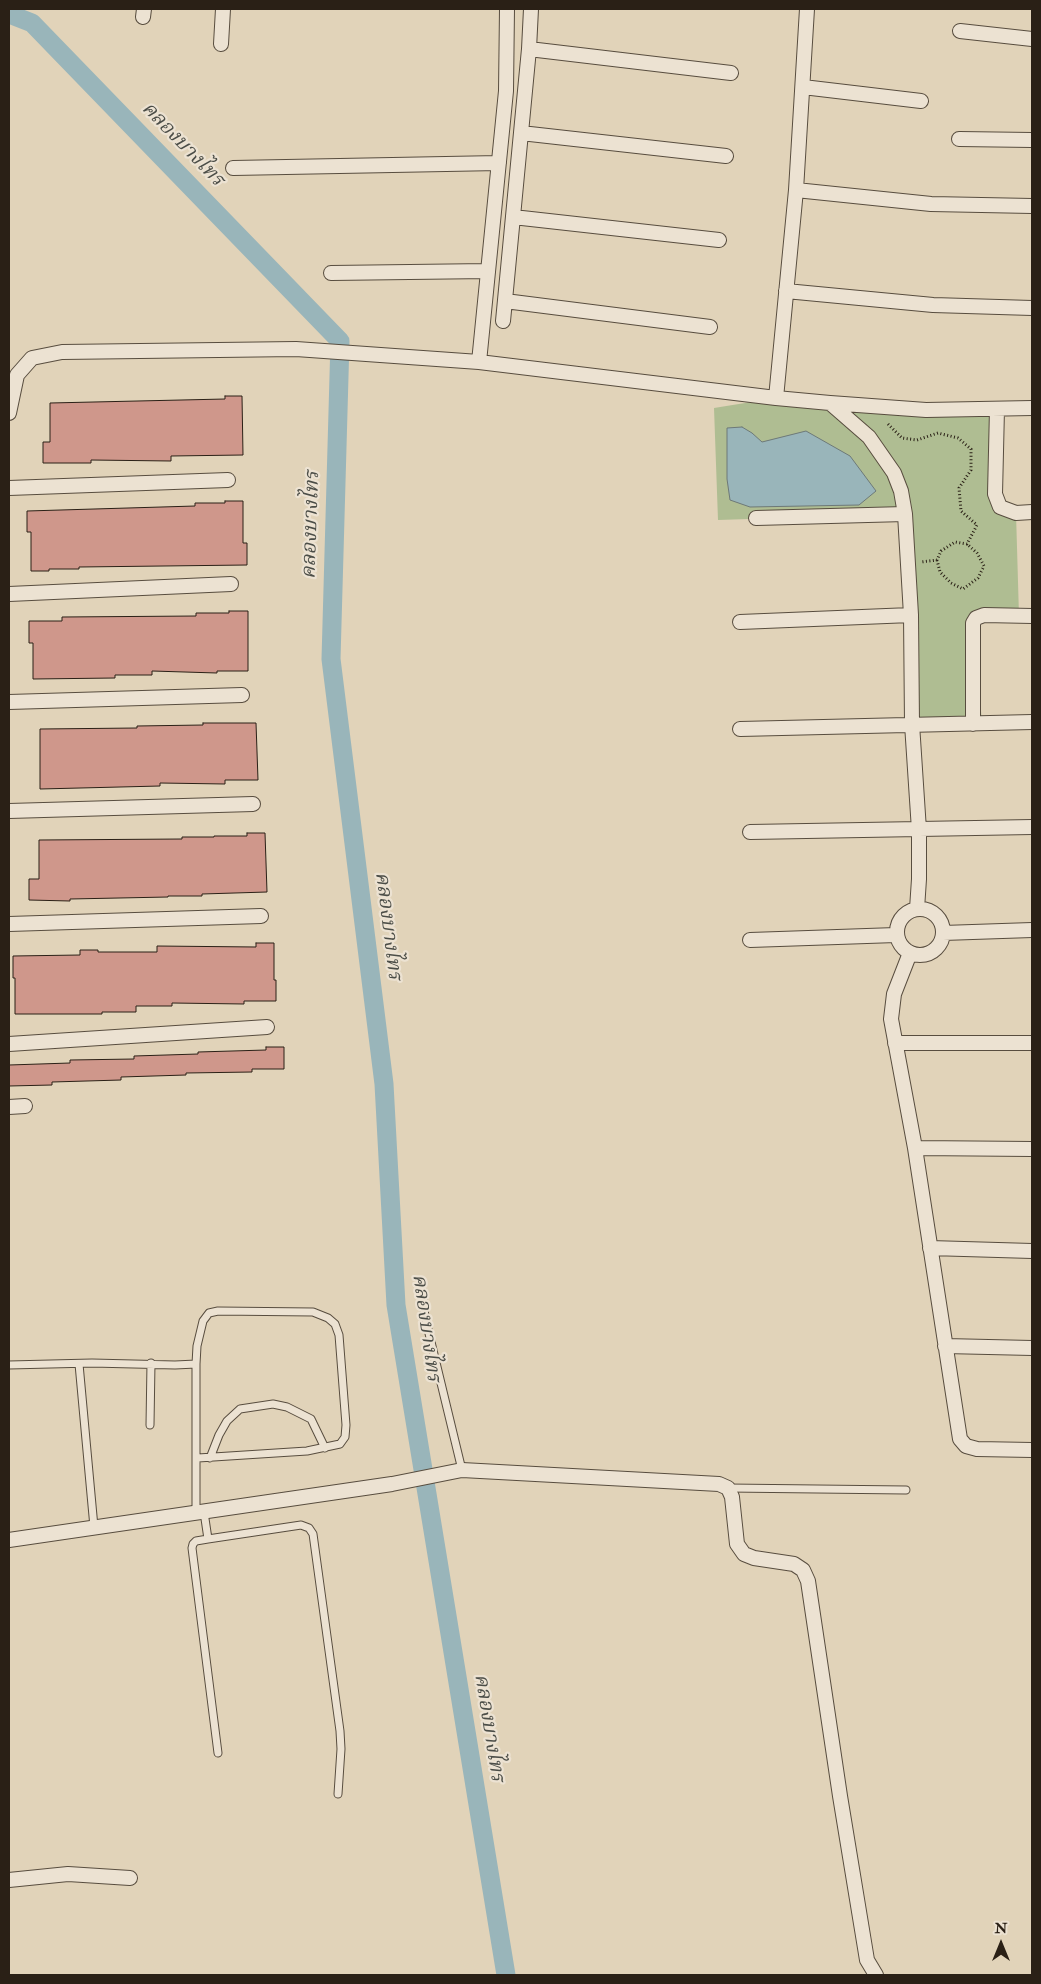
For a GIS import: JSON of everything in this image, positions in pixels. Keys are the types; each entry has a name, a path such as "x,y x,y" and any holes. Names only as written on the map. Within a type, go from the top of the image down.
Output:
{"street":[{"path":"221,44 223,9"},
{"path":"479,362 506,91 507,9"},
{"path":"503,321 529,49 531,9"},
{"path":"776,398 796,190 807,9"},
{"path":"960,31 1032,39"},
{"path":"529,49 731,73"},
{"path":"802,87 921,101"},
{"path":"521,133 726,156"},
{"path":"959,139 1032,140"},
{"path":"232,168 499,163"},
{"path":"796,190 931,204 1032,206"},
{"path":"513,217 719,240"},
{"path":"331,273 488,271"},
{"path":"786,291 933,305 1032,308"},
{"path":"505,301 710,327"},
{"path":"9,413 13,375 32,358 62,352 296,349 479,362 776,398 892,408 926,410 1032,408"},
{"path":"830,403 869,437 894,473 901,490 905,514 911,615 912,724 919,830 917,908"},
{"path":"997,409 995,494 1000,507 1016,513 1032,512"},
{"path":"9,488 228,480"},
{"path":"756,518 905,514"},
{"path":"9,594 231,584"},
{"path":"740,622 911,615"},
{"path":"973,724 973,623 976,618 984,615 1032,616"},
{"path":"9,702 242,695"},
{"path":"740,729 1032,722"},
{"path":"9,811 253,804"},
{"path":"750,832 1032,827"},
{"path":"917,908 930,911 940,920 943,933 940,944 932,952 921,955 910,953 901,946 896,935 897,926 901,918 917,908"},
{"path":"9,924 261,916"},
{"path":"943,933 1032,930"},
{"path":"750,940 896,935"},
{"path":"910,953 894,994 891,1019 915,1148 960,1439 966,1446 977,1449 1032,1450"},
{"path":"9,1044 267,1027"},
{"path":"895,1042 1032,1042"},
{"path":"9,1107 25,1106"},
{"path":"915,1148 1032,1149"},
{"path":"930,1248 1032,1251"},
{"path":"945,1346 1032,1348"},
{"path":"9,1540 392,1484 460,1470 719,1484 730,1492 737,1544 744,1554 754,1558 794,1564 803,1570 808,1580 840,1796 867,1960 876,1975"},
{"path":"9,1880 68,1874 130,1878"}],"lane":[{"path":"421,1283 425,1318 460,1470"},
{"path":"198,1458 307,1451 340,1444 345,1438 346,1425 339,1335 335,1324 328,1318 313,1312 218,1311 209,1313 203,1321 196,1364 198,1458 200,1512 208,1539"},
{"path":"150,1425 151,1363"},
{"path":"79,1364 94,1527"},
{"path":"9,1365 196,1364"},
{"path":"210,1458 226,1422 240,1409 273,1404 287,1408 310,1419 325,1448"},
{"path":"730,1492 906,1490"},
{"path":"218,1753 192,1548 196,1542 208,1539 301,1525 309,1528 313,1534 340,1731 341,1750 338,1794"}],"path":[{"path":"869,437 888,424 892,408"},
{"path":"888,424 902,438 918,440 938,434 958,438 971,450 971,470 959,488 961,511 977,525 967,544"},
{"path":"955,542 967,544 977,553 984,566 978,578 963,589 951,584 940,572 936,560 941,550 955,542"},
{"path":"908,564 936,560"}],"green space":[{"path":"776,398 997,409 998,513 1016,513 1019,616 974,618 982,724 912,724 905,514 718,520 714,408"}],"water":[{"path":"742,427 762,442 806,431 850,456 876,491 859,505 750,507 730,500 727,479 727,428"}],"building":[{"path":"225,396 242,396 243,455 171,456 171,461 91,460 91,463 43,463 43,442 50,442 50,403 225,399"},
{"path":"225,501 243,501 243,543 247,543 247,565 79,567 79,569 31,571 31,532 27,532 27,511 195,506 195,503 225,503"},
{"path":"229,611 248,611 248,671 217,671 217,673 152,671 152,675 115,675 115,678 33,679 33,643 29,643 29,621 62,621 62,617 196,616 196,613 229,613"},
{"path":"203,723 256,723 258,780 225,780 225,784 160,783 160,786 40,789 40,729 137,728 137,726 203,725"},
{"path":"247,833 265,833 267,892 202,894 202,896 70,899 70,901 29,900 29,879 39,879 39,840 182,839 182,837 247,836"},
{"path":"256,943 274,943 276,1001 244,1001 244,1004 172,1003 172,1006 136,1006 136,1012 102,1012 102,1014 15,1014 13,956 80,955 80,950 98,950 98,952 157,952 157,946 256,947"},
{"path":"266,1047 284,1047 284,1069 252,1069 252,1072 186,1073 186,1075 121,1077 121,1080 52,1082 52,1085 9,1086 9,1065 70,1063 70,1060 134,1059 134,1056 198,1054 198,1052 266,1050"}],"waterway":[{"name":"คลองบางไทร","path":"9,14 32,23 340,341 331,659 384,1084 396,1305 506,1975"}]}
